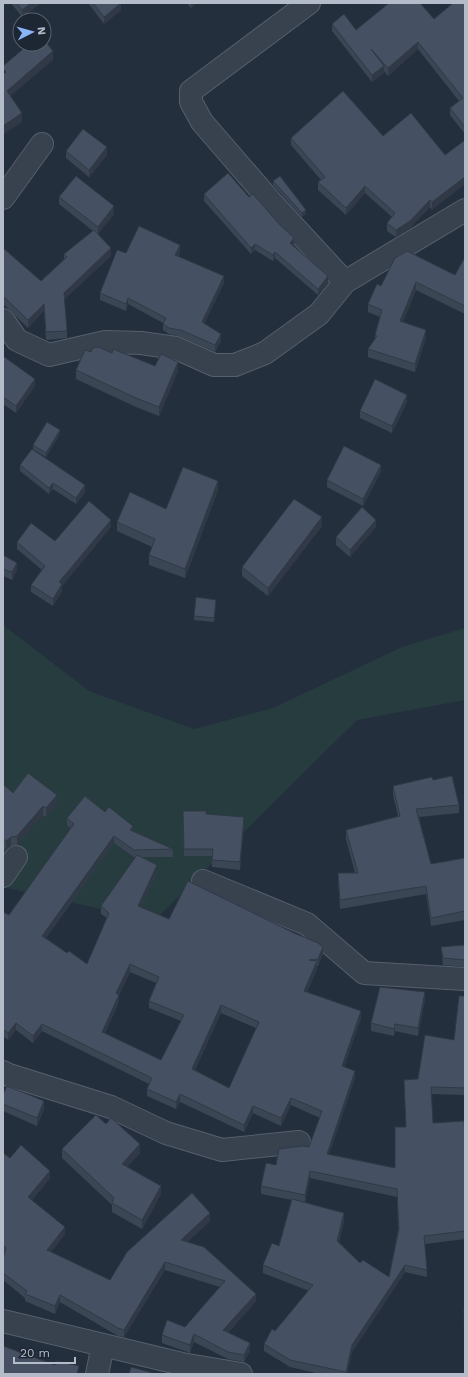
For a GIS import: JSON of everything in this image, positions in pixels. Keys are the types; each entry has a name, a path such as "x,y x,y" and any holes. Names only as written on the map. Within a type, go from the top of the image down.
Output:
{"street":[{"path":"309,3 191,91 191,102 202,122 272,203 345,282"},
{"path":"3,198 42,144"},
{"path":"3,320 17,340 48,355 105,342 141,343 176,348 214,366 235,365 265,353 319,314 345,282 465,210"},
{"path":"3,876 16,857"},
{"path":"203,881 307,924 364,973 465,979"},
{"path":"3,1072 111,1107 166,1133 222,1150 299,1142"},
{"path":"3,1321 182,1364 241,1374"},
{"path":"97,1374 103,1345"}],"green space":[{"path":"3,625 89,691 194,729 273,708 402,647 465,628 465,700 357,720 154,921 3,887"}],"building":[{"path":"17,3 31,3 22,10"},
{"path":"93,3 121,3 104,17"},
{"path":"389,3 420,3 434,19 453,3 465,3 465,127 450,108 463,98 418,42 388,68 371,49 384,66 372,75 332,24 344,14 356,30"},
{"path":"20,52 52,52 7,91 22,113 3,126 3,74 6,72 3,69 3,66"},
{"path":"343,91 383,136 411,113 445,155 465,140 465,177 432,202 430,200 410,221 396,230 387,223 395,213 365,186 346,208 318,182 325,177 291,138"},
{"path":"83,129 107,147 89,170 66,151"},
{"path":"228,173 249,197 253,194 280,225 294,238 290,243 328,276 318,289 275,252 273,255 255,244 251,248 204,194"},
{"path":"76,176 114,206 98,227 59,197"},
{"path":"280,176 306,210 302,213 273,181"},
{"path":"139,226 180,245 175,255 224,276 202,322 221,334 215,345 181,330 169,328 163,324 166,318 128,298 126,304 100,293 117,250 126,253"},
{"path":"94,230 111,248 64,293 67,331 46,332 44,304 28,320 3,296 3,248 41,281 67,257 64,254"},
{"path":"407,251 455,275 465,257 465,306 416,282 400,321 426,330 415,364 368,349 377,336 375,335 382,310 368,304 377,284 381,286 395,258"},
{"path":"98,347 112,353 113,349 155,366 161,354 178,362 159,407 76,370 85,350 91,352 93,348"},
{"path":"3,356 35,379 16,406 3,397"},
{"path":"375,379 407,395 392,426 360,411"},
{"path":"47,422 60,430 46,453 33,445"},
{"path":"344,446 381,465 363,499 327,480"},
{"path":"32,449 85,485 76,498 53,483 49,488 20,465"},
{"path":"183,467 218,481 185,569 149,555 155,539 117,522 130,492 166,509"},
{"path":"294,499 322,517 268,588 242,567"},
{"path":"89,501 111,520 59,582 62,584 53,599 31,585 45,566 17,542 31,523 55,541"},
{"path":"362,507 376,520 350,550 336,537"},
{"path":"3,555 17,563 12,572 3,569"},
{"path":"196,597 216,600 214,618 194,616"},
{"path":"28,773 57,795 46,808 43,806 17,836 11,837 6,841 3,839 3,784 13,793"},
{"path":"452,776 459,805 416,809 431,864 465,858 465,911 431,918 426,886 340,900 338,873 358,873 346,830 400,816 393,786 432,777 433,780"},
{"path":"85,796 105,812 109,807 133,826 130,830 173,849 134,850 114,836 42,936 67,953 69,951 87,964 109,913 101,906 137,855 157,865 138,906 169,919 188,881 294,933 318,943 323,947 318,959 309,960 317,961 304,991 361,1011 342,1066 355,1071 327,1154 395,1168 395,1127 406,1127 404,1080 418,1079 425,1035 454,1040 459,996 465,996 465,1088 431,1087 433,1123 464,1121 465,1231 424,1236 427,1270 405,1265 352,1345 346,1372 290,1360 264,1344 272,1329 275,1331 313,1285 263,1265 272,1243 279,1246 292,1199 344,1213 337,1241 360,1263 363,1260 389,1277 399,1229 397,1189 310,1171 305,1195 261,1186 266,1163 276,1165 279,1149 303,1146 309,1147 322,1111 291,1098 281,1118 253,1106 244,1125 180,1094 176,1102 147,1089 152,1078 42,1024 33,1036 16,1023 8,1033 3,1029 3,912 9,915 74,824 67,818","holes":["130,964 159,977 149,1001 184,1015 161,1060 102,1032 119,995 116,993","221,1005 259,1022 229,1088 192,1069"]},
{"path":"183,811 206,811 206,814 244,817 240,862 212,860 213,849 184,849"},
{"path":"465,945 465,960 443,958 441,947"},
{"path":"380,987 425,992 418,1028 395,1024 394,1029 371,1023"},
{"path":"7,1086 44,1101 37,1118 3,1104 3,1095"},
{"path":"96,1115 106,1124 111,1118 140,1144 122,1164 161,1186 142,1220 112,1203 114,1198 62,1149"},
{"path":"21,1145 50,1171 28,1197 65,1227 47,1250 110,1280 127,1252 192,1193 210,1213 181,1240 204,1247 256,1294 223,1330 250,1343 244,1355 228,1352 194,1334 190,1345 162,1335 167,1320 185,1327 225,1281 165,1262 124,1330 60,1295 55,1306 25,1294 27,1291 3,1273 3,1258 6,1248 3,1245 3,1153 10,1158"},
{"path":"464,1308 465,1308 465,1366"},
{"path":"3,1346 55,1365 56,1361 79,1366 77,1374 3,1374"},
{"path":"131,1367 156,1374 129,1374"}]}
